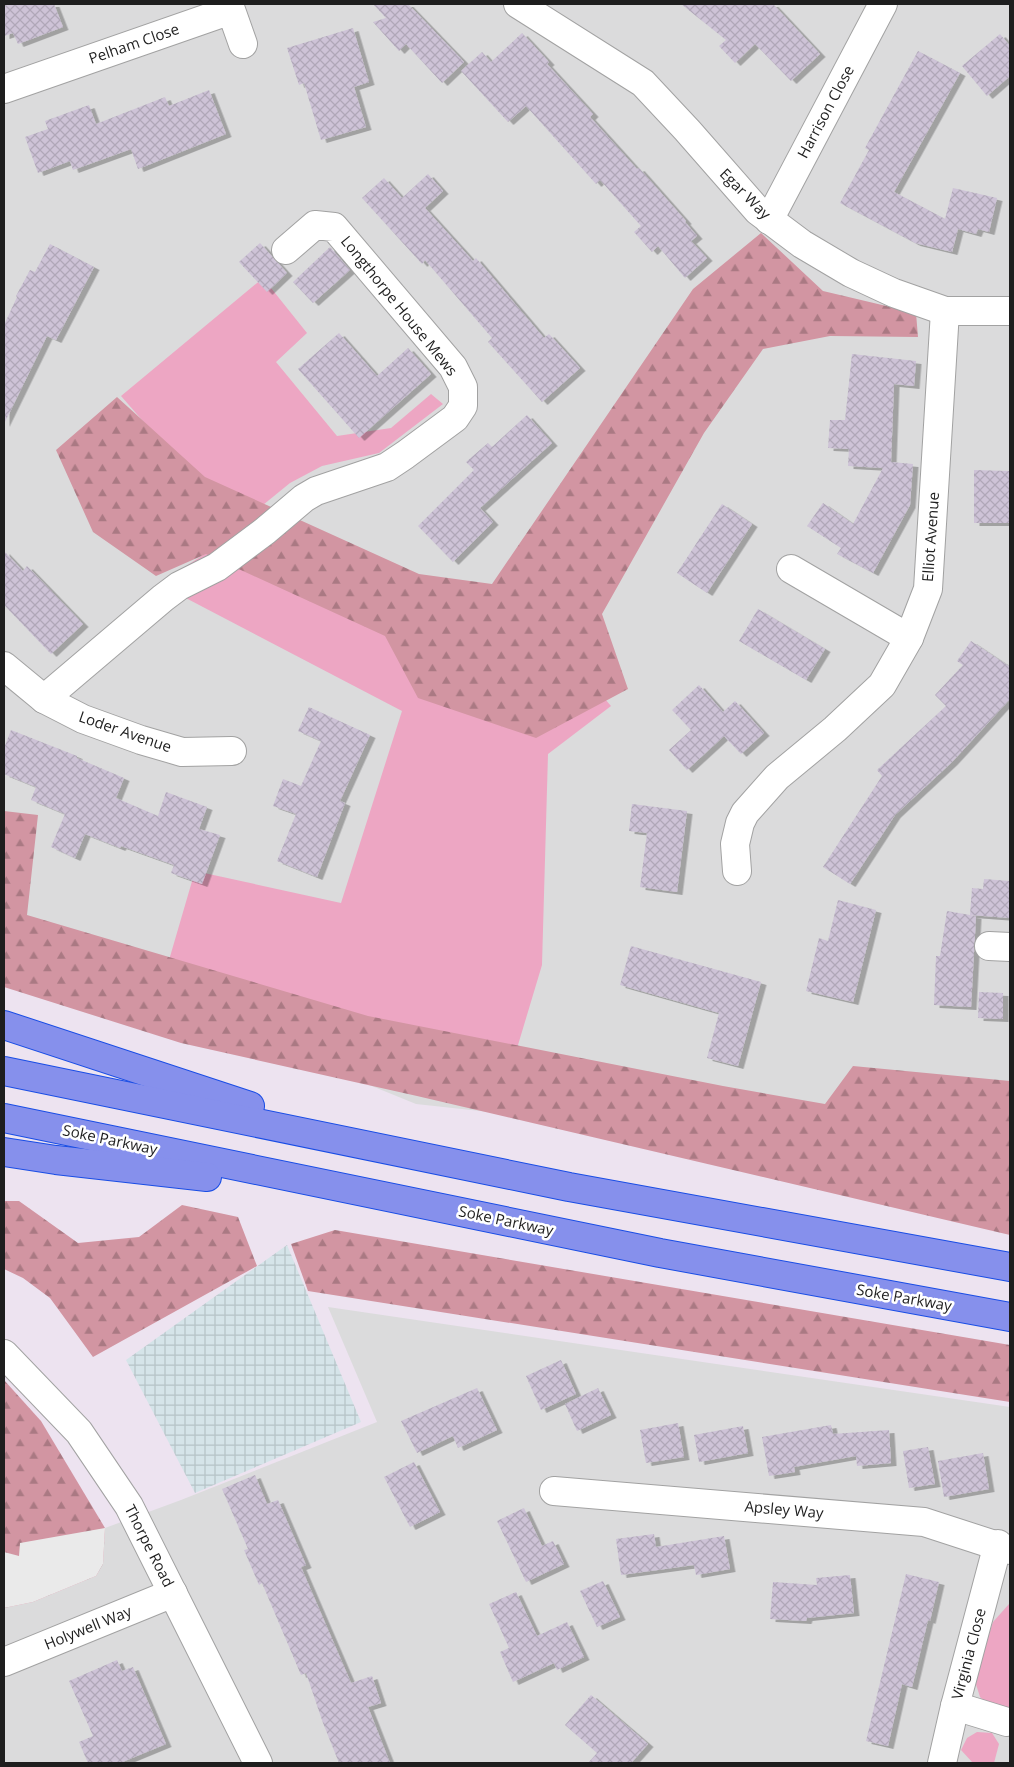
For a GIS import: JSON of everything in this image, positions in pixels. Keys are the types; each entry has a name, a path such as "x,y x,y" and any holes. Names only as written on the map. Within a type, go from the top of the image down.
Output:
{"highway":[{"path":"4,1026 373,1146"},
{"path":"4,1071 569,1187 1010,1267"},
{"name":"Soke Parkway","path":"4,1118 670,1255 1010,1317"},
{"path":"4,1152 56,1160 370,1194"}],"street":[{"name":"Egar Way","path":"518,4 643,83 758,211 802,244 851,273 894,293 945,311 1010,311"},
{"name":"Harrison Close","path":"770,220 883,4"},
{"name":"Pelham Close","path":"4,89 231,10 243,44"},
{"name":"Longthorpe House Mews","path":"44,699 163,598 179,586 217,566 265,531 304,498 336,482 386,467 455,418 463,406 463,387 453,367 334,227 315,225 286,250"},
{"name":"Elliot Avenue","path":"737,870 735,844 740,823 745,813 777,777 835,729 882,686 909,638 928,589 945,311"},
{"path":"791,569 909,638"},
{"name":"Loder Avenue","path":"4,666 44,699 83,720 182,752 232,750"},
{"name":"Thorpe Road","path":"4,1354 79,1432 129,1506 258,1763"},
{"name":"Apsley Way","path":"554,1491 924,1522 1004,1547"},
{"name":"Virginia Close","path":"942,1763 955,1706 1004,1547"},
{"name":"Holywell Way","path":"4,1662 173,1593"},
{"path":"955,1706 1007,1722"}],"shaded area":[{"path":"4,4 1010,4 1010,1169 416,1104 4,936"},
{"path":"263,278 307,333 276,362 337,436 391,428 431,394 443,404 379,453 322,466 290,483 236,527 121,396"},
{"path":"250,524 529,611 611,706 548,754 542,965 512,1065 167,967 195,871 341,903 402,711 159,584"},
{"path":"287,1245 361,1422 195,1493 126,1360"},
{"path":"328,1307 1010,1407 1010,1763 4,1763 4,1608 33,1602 96,1576 103,1564 105,1528 181,1500 377,1422"},
{"path":"105,1528 103,1564 96,1576 33,1602 4,1608 4,1552 19,1556 20,1543"},
{"path":"1009,1604 1010,1712 992,1709 980,1697 974,1678 993,1622"},
{"path":"977,1732 992,1733 999,1744 994,1763 973,1763 961,1750 967,1738"}],"green space":[{"path":"761,233 823,291 916,313 918,337 830,336 763,349 704,433 602,614 628,689 536,738 418,698 385,636 206,554 156,576 93,532 56,450 117,397 205,477 419,574 492,584 693,289"},
{"path":"4,811 38,815 27,915 368,1016 723,1086 825,1104 853,1066 1010,1081 1010,1235 417,1096 181,1043 4,987"},
{"path":"4,1201 19,1201 78,1243 139,1237 182,1205 238,1217 257,1266 93,1357 50,1298 23,1278 4,1269"},
{"path":"335,1230 1010,1345 1010,1402 308,1291 291,1244"},
{"path":"4,1380 41,1421 105,1528 103,1564 96,1576 33,1602 4,1608"}],"building":[{"path":"4,4 54,4 63,27 18,44 13,33 4,36"},
{"path":"373,4 408,4 464,62 442,83 406,44 399,51 373,22 386,18"},
{"path":"681,4 773,4 820,54 791,81 755,44 735,63 719,46 726,40"},
{"path":"353,28 369,82 354,87 366,127 321,140 304,83 299,85 287,48"},
{"path":"522,33 549,62 547,64 593,114 590,117 637,169 639,168 697,236 691,241 707,258 685,278 658,246 652,252 634,232 641,226 600,180 596,184 526,106 508,122 461,71 482,52 491,62"},
{"path":"1000,34 1010,46 1010,76 987,96 962,66"},
{"path":"918,51 960,73 894,192 945,219 953,188 997,198 989,232 978,229 976,234 958,229 952,252 915,243 840,203 869,150 865,148"},
{"path":"209,90 226,134 138,169 131,149 73,170 70,161 38,173 25,137 48,129 45,121 89,105 96,124 165,97 169,106"},
{"path":"428,174 443,191 425,208 473,261 476,258 544,338 549,334 580,368 542,402 488,342 492,338 425,260 422,264 362,198 384,178 402,198"},
{"path":"260,243 287,273 267,292 239,262"},
{"path":"50,244 94,267 56,340 47,336 4,424 4,325 16,296 30,270 35,272"},
{"path":"330,247 350,270 313,303 293,282"},
{"path":"339,333 377,376 408,348 431,374 359,438 298,369"},
{"path":"852,354 916,361 914,386 894,384 891,462 913,464 910,505 873,573 837,554 841,548 807,526 823,503 853,524 883,468 848,466 849,449 828,448 830,420 845,420"},
{"path":"527,415 552,443 480,508 493,522 453,562 418,526 474,470 466,462 488,443 492,447"},
{"path":"974,470 1009,471 1010,523 974,523"},
{"path":"722,504 752,524 707,593 677,573"},
{"path":"4,551 23,571 27,566 83,624 51,654 4,605"},
{"path":"758,609 825,649 806,680 739,641"},
{"path":"971,641 1010,667 1010,699 952,762 895,815 850,884 823,867 882,776 877,770 946,706 935,695 963,665 957,661"},
{"path":"699,685 723,712 735,701 764,733 741,754 724,736 687,770 669,750 691,730 672,710"},
{"path":"309,707 370,735 340,801 345,803 317,877 277,861 296,814 273,806 283,779 301,786 321,741 298,731"},
{"path":"11,730 77,756 77,758 124,778 116,798 158,816 166,792 207,807 199,829 220,835 202,884 171,873 174,865 121,846 120,848 85,834 75,858 51,847 65,814 31,800 36,787 4,774 4,748"},
{"path":"632,804 687,811 677,892 640,887 647,833 629,831"},
{"path":"984,879 1010,881 1010,918 970,915 972,888 983,889"},
{"path":"838,900 876,910 853,1002 806,991 819,938 828,941"},
{"path":"947,911 976,916 971,1007 934,1005 936,956 940,956"},
{"path":"631,946 761,982 738,1066 707,1058 719,1013 620,985"},
{"path":"979,992 1003,993 1003,1019 978,1018"},
{"path":"561,1360 576,1394 541,1410 526,1376"},
{"path":"477,1388 497,1430 458,1448 453,1436 417,1453 401,1421"},
{"path":"598,1388 611,1415 577,1431 565,1404"},
{"path":"678,1423 684,1457 646,1463 640,1430"},
{"path":"831,1425 833,1434 889,1430 891,1463 857,1466 856,1456 794,1467 795,1472 769,1476 762,1437"},
{"path":"743,1426 748,1453 699,1462 694,1435"},
{"path":"928,1447 935,1484 909,1488 903,1451"},
{"path":"983,1453 989,1489 944,1497 938,1461"},
{"path":"414,1462 440,1512 410,1527 384,1477"},
{"path":"255,1475 267,1504 278,1500 306,1565 301,1567 351,1683 372,1676 381,1703 368,1707 390,1763 339,1763 306,1673 301,1675 262,1583 259,1585 244,1550 248,1549 222,1489"},
{"path":"524,1508 542,1546 553,1541 564,1564 526,1582 497,1521"},
{"path":"654,1534 656,1547 724,1536 730,1569 696,1575 694,1565 621,1575 616,1539"},
{"path":"906,1574 939,1582 912,1687 902,1684 888,1746 866,1741"},
{"path":"850,1575 854,1613 807,1618 806,1621 770,1619 773,1582 817,1585 816,1578"},
{"path":"603,1581 620,1617 597,1627 580,1591"},
{"path":"516,1592 537,1636 567,1622 584,1657 557,1670 554,1663 513,1682 500,1652 509,1648 489,1604"},
{"path":"117,1660 122,1671 133,1667 166,1744 120,1763 88,1763 79,1742 93,1736 69,1681"},
{"path":"591,1695 648,1744 631,1763 588,1763 597,1753 565,1725"}]}
